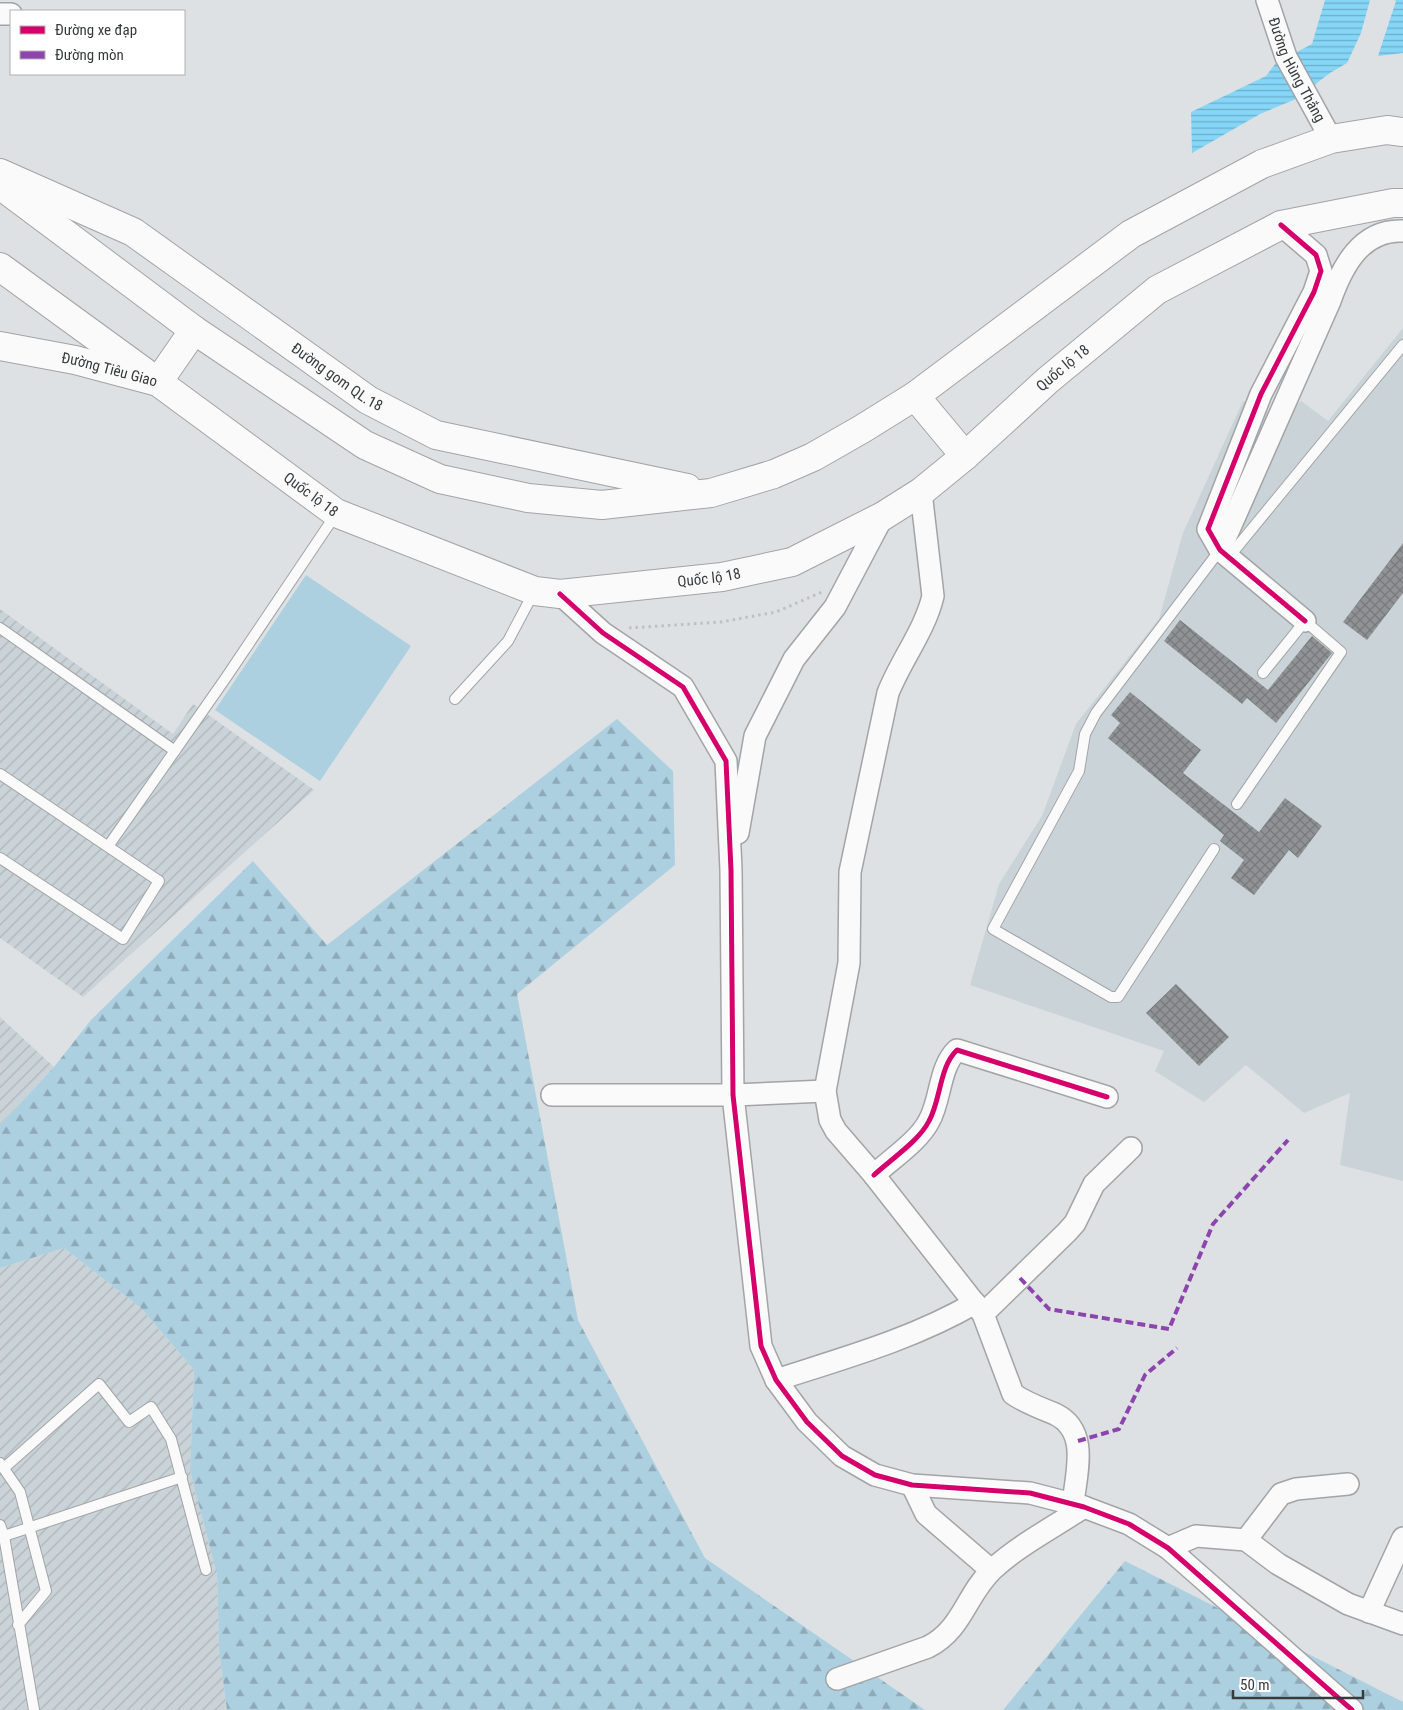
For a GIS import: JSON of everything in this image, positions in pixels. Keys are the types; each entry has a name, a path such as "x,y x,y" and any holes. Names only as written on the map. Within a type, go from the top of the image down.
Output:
{"main road":[{"path":"0,185 194,330 365,446 440,479 528,498 602,505 711,493 774,474 813,457 915,396 1131,234 1262,164 1331,138 1398,130"},
{"name":"Đường gom QL.18","path":"0,173 133,232 368,400 436,434 711,493"},
{"name":"Quốc lộ 18","path":"0,267 336,513 548,592 722,577 792,562 883,516 921,492 965,456 1048,380 1156,290 1281,225 1393,203 1403,203"},
{"name":"Đường Tiêu Giao","path":"0,346 75,360 158,382 194,330"},
{"path":"915,396 965,456"}],"street":[{"name":"Đường Hùng Thắng","path":"1267,0 1286,57 1331,138"},
{"path":"1281,225 1316,254 1322,271 1314,292 1261,394 1208,528 1224,554 1305,621"},
{"path":"1224,554 1342,270 1356,251 1373,237 1403,231"},
{"path":"921,492 933,596 930,612 896,674 888,693 850,872 849,963 825,1091 830,1120 836,1131 874,1175 979,1309 1013,1394 1023,1401 1057,1415 1074,1430 1078,1440 1079,1506"},
{"path":"731,870 755,736 794,659 835,607 883,516"},
{"path":"548,592 603,633 683,687 726,760 731,870 733,1094 762,1346 776,1380 807,1422 842,1456 875,1475 912,1485 1030,1493 1079,1506 1129,1524 1168,1548 1352,1710"},
{"path":"874,1175 922,1132 929,1121 949,1060 957,1050 1107,1097"},
{"path":"552,1095 733,1094 825,1091"},
{"path":"776,1380 908,1337 979,1309 1068,1232 1075,1223 1094,1184 1131,1148"},
{"path":"1246,1540 1281,1494 1296,1489 1348,1484"},
{"path":"912,1485 926,1514 991,1570"},
{"path":"837,1679 928,1648 942,1640 954,1627 991,1570 1079,1506"},
{"path":"1168,1548 1196,1536 1246,1540 1278,1564 1348,1604 1403,1624"},
{"path":"1369,1612 1403,1538"}],"lane":[{"path":"1214,849 1118,997 1111,997 993,929 1079,771 1085,734 1096,713 1224,554 1403,345"},
{"path":"109,845 336,513"},
{"path":"455,699 508,641 548,592"},
{"path":"1237,804 1341,655 1340,649 1305,621 1263,674"},
{"path":"0,628 175,751"},
{"path":"0,774 109,845 159,881 123,938 0,858"},
{"path":"18,1625 46,1591 20,1492 2,1465 98,1384 129,1422 151,1407 171,1439 206,1570"},
{"path":"4,1536 182,1477"},
{"path":"0,1525 4,1536 34,1710"}],"path":[{"path":"629,628 721,622 776,612 830,589"}],"shaded area":[{"path":"1403,328 1403,1181 1340,1165 1350,1093 1304,1113 1246,1065 1204,1102 1155,1071 1164,1051 970,985 999,884 1042,816 1076,724 1159,619 1183,533 1243,401 1283,418 1301,401 1328,421"},
{"path":"0,609 173,734 193,704 314,790 83,997 0,938"},
{"path":"0,1017 54,1067 0,1125"},
{"path":"64,1248 141,1308 194,1370 190,1471 217,1574 219,1650 227,1710 0,1710 0,1268"}],"green space":[{"path":"306,575 411,646 320,781 215,710"},
{"path":"617,719 673,771 675,865 517,994 578,1320 705,1558 925,1710 227,1710 219,1650 217,1574 190,1471 194,1370 141,1308 64,1248 0,1268 0,1125 54,1067 91,1020 253,861 327,945"},
{"path":"1125,1561 1403,1702 1403,1710 1003,1710"}],"water":[{"path":"1325,0 1370,0 1361,33 1347,63 1330,73 1296,99 1260,114 1192,153 1191,112 1266,76 1276,63 1312,44"},
{"path":"1394,0 1403,0 1403,53 1378,56 1396,1"}],"building":[{"path":"1403,543 1403,593 1367,640 1343,622"},
{"path":"1180,620 1268,690 1312,636 1332,653 1276,723 1247,698 1242,704 1164,641"},
{"path":"1130,692 1201,750 1183,773 1259,832 1285,798 1322,826 1298,858 1289,850 1254,895 1231,878 1244,860 1220,841 1224,835 1108,738 1120,723 1111,715"},
{"path":"1176,984 1229,1037 1199,1066 1146,1013"}],"marked path":[{"path":"1020,1278 1049,1309 1169,1329 1213,1224 1288,1140"},
{"path":"1078,1441 1119,1429 1145,1375 1177,1348"}],"cycle path":[{"path":"1281,225 1316,255 1321,271 1314,292 1261,394 1208,529 1220,550 1305,621"},
{"path":"560,594 603,633 683,687 726,761 731,870 733,1095 761,1346 776,1380 807,1422 842,1456 875,1475 912,1485 1030,1493 1084,1507 1129,1524 1168,1548 1352,1710"},
{"path":"874,1175 911,1143 929,1121 936,1103 943,1074 951,1057 957,1050 1107,1097"}]}
